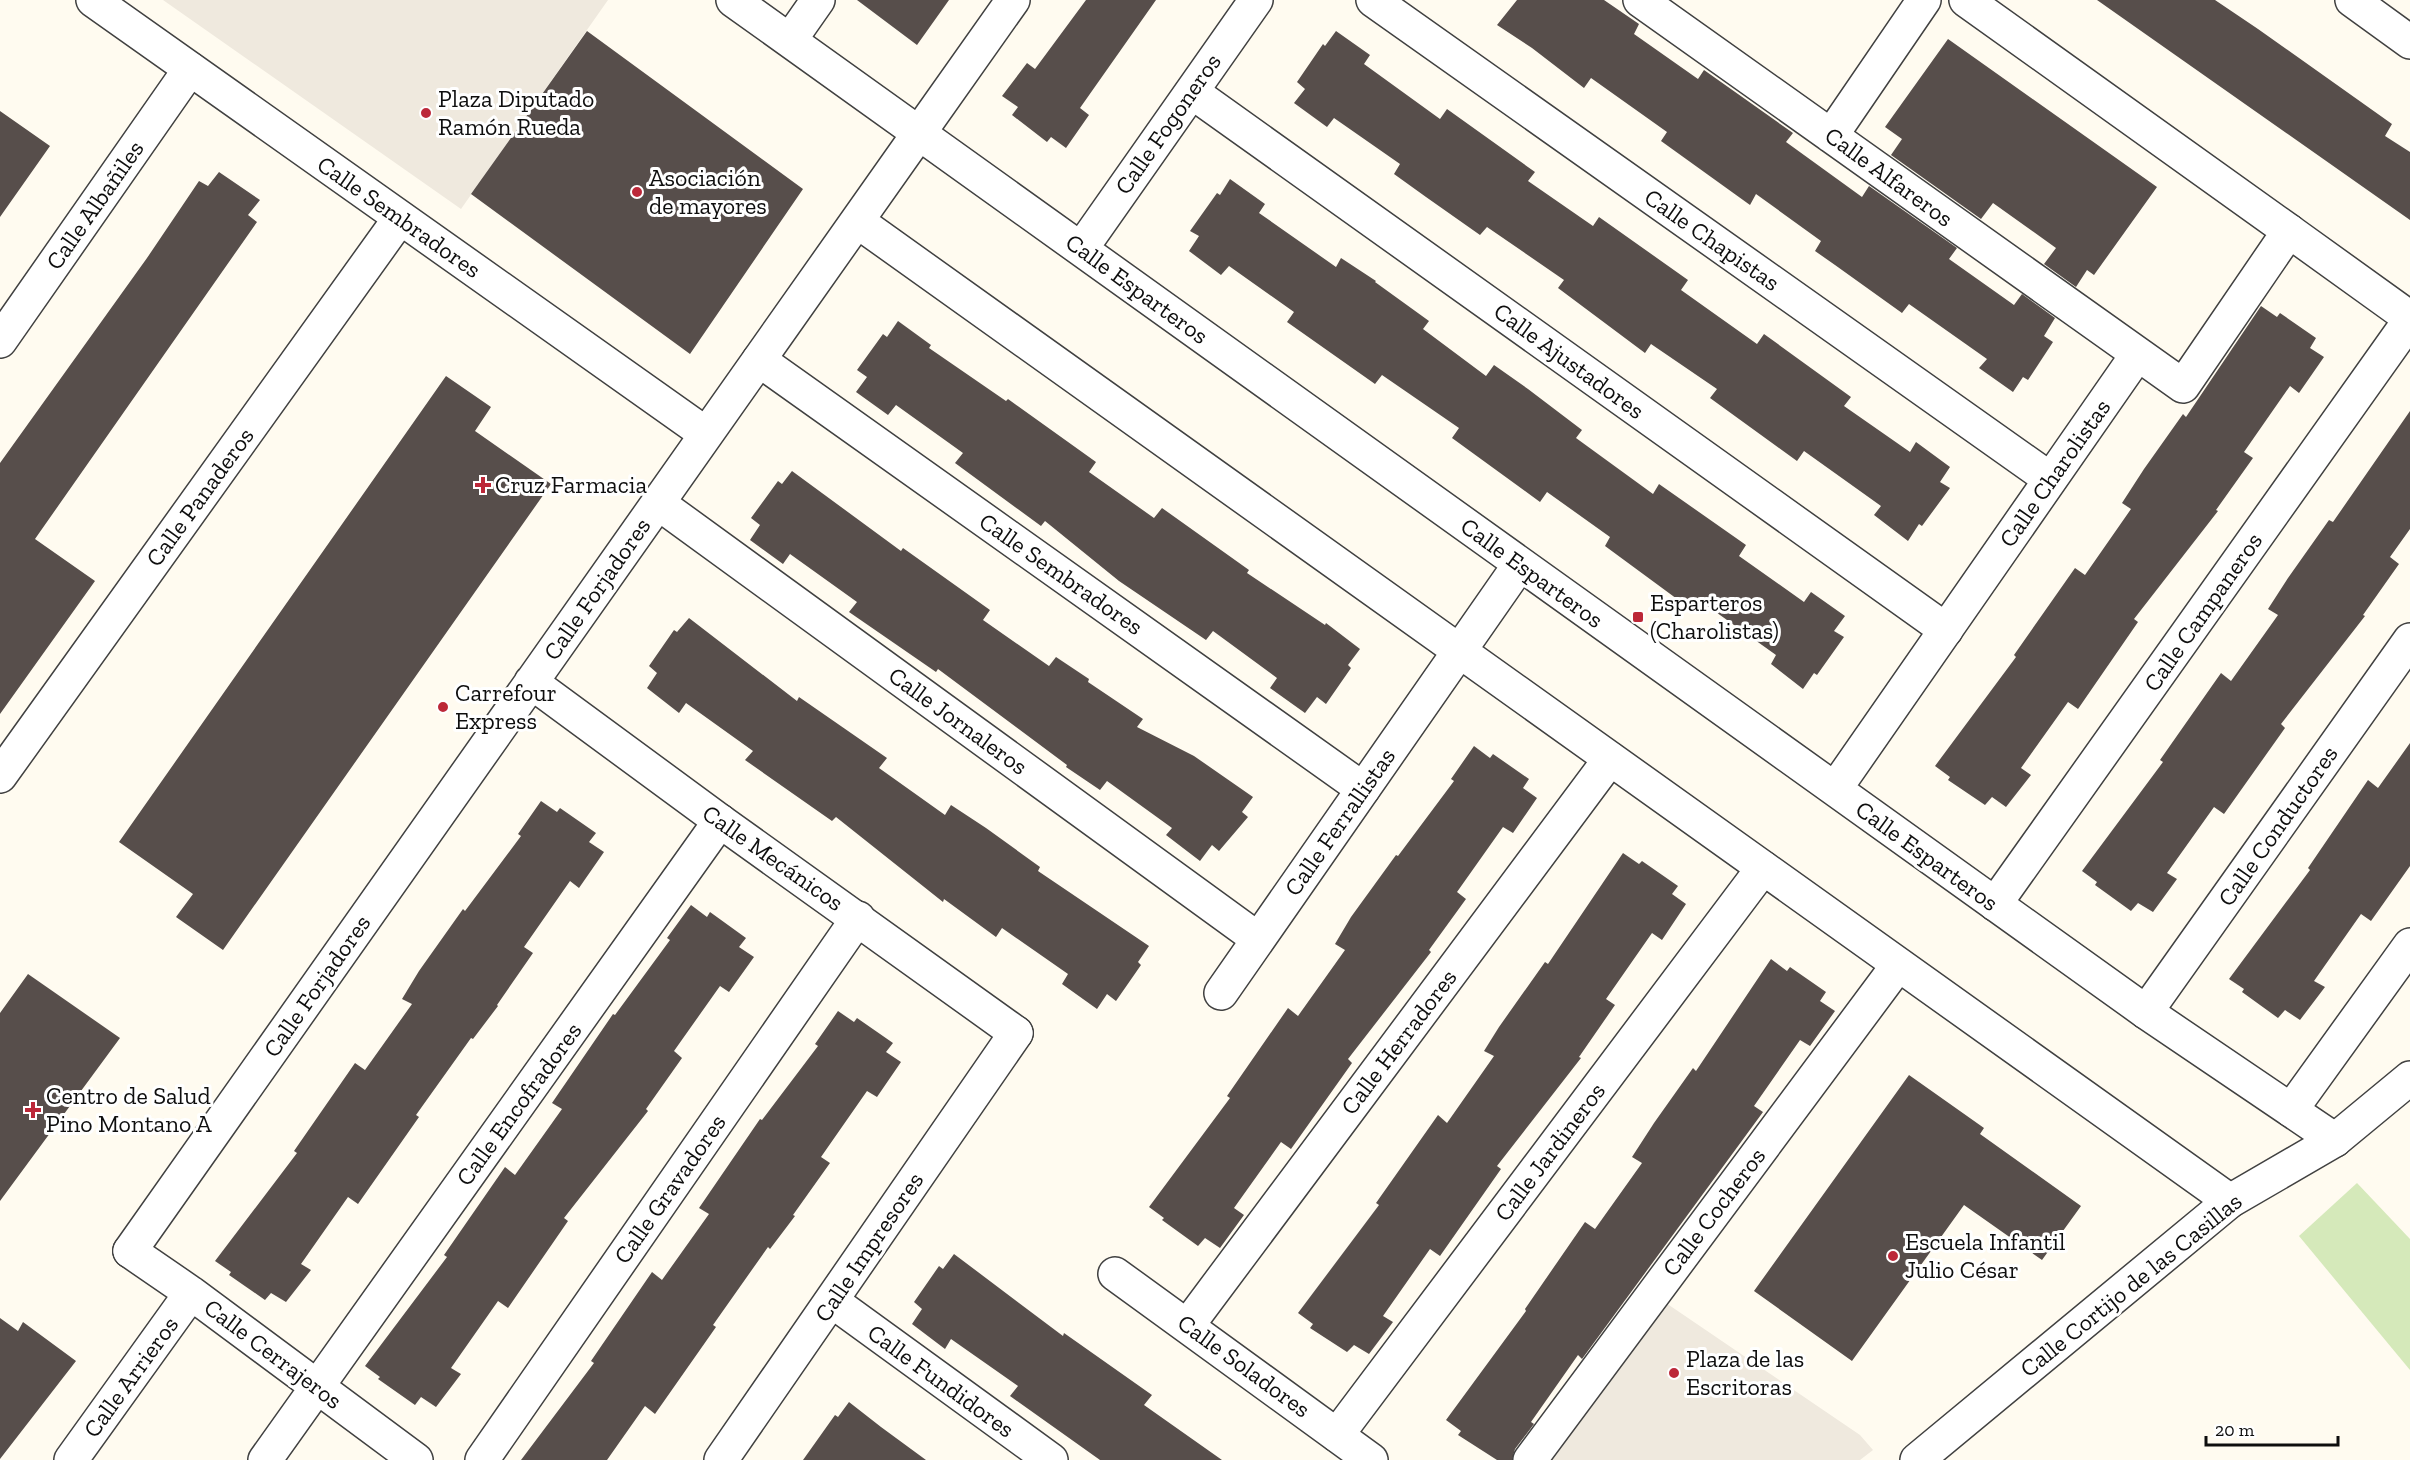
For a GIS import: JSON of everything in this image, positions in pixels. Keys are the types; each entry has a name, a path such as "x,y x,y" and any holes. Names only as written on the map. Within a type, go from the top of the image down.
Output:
{"street":[{"name":"Calle Sembradores","path":"93,0 706,434"},
{"name":"Calle Esparteros","path":"733,0 2146,1012 2335,1140"},
{"path":"790,40 818,0"},
{"name":"Calle Forjadores","path":"130,1251 1013,0"},
{"name":"Calle Fogoneros","path":"1081,249 1256,0"},
{"name":"Calle Chapistas","path":"1373,0 2050,479"},
{"name":"Calle Alfareros","path":"1640,0 2137,355"},
{"path":"1831,136 1924,0"},
{"path":"1966,0 2410,319"},
{"path":"2352,0 2410,42"},
{"name":"Calle Albañiles","path":"0,341 190,69"},
{"name":"Calle Ajustadores","path":"1192,92 1946,630"},
{"name":"Calle Panaderos","path":"0,776 400,218"},
{"path":"857,221 2230,1201"},
{"path":"2137,355 2183,386 2289,231"},
{"name":"Calle Campaneros","path":"1995,904 2410,319"},
{"name":"Calle Charolistas","path":"1835,789 2137,355"},
{"name":"Calle Sembradores","path":"759,360 1364,789"},
{"name":"Calle Jornaleros","path":"658,503 1258,939"},
{"name":"Calle Ferrallistas","path":"1221,993 1520,564"},
{"name":"Calle Conductores","path":"2146,1012 2410,640"},
{"name":"Calle Mecánicos","path":"531,682 1016,1033"},
{"name":"Calle Herradores","path":"1188,1325 1610,759"},
{"name":"Calle Encofradores","path":"265,1460 720,821"},
{"name":"Calle Jardineros","path":"1337,1435 1762,868"},
{"name":"Calle Gravadores","path":"482,1460 858,918"},
{"path":"2291,1110 2410,945"},
{"name":"Calle Cocheros","path":"1530,1460 1898,964"},
{"name":"Calle Impresores","path":"722,1460 1016,1033"},
{"name":"Calle Cortijo de las Casillas","path":"1917,1460 2230,1201 2335,1140 2410,1078"},
{"name":"Calle Cerrajeros","path":"130,1251 191,1293 416,1460"},
{"name":"Calle Soladores","path":"1115,1274 1371,1460"},
{"name":"Calle Arrieros","path":"71,1460 191,1293"},
{"name":"Calle Fundidores","path":"832,1301 1051,1460"}],"green space":[{"path":"2357,1183 2410,1239 2410,1370 2299,1236"}],"shaded area":[{"name":"Plaza Diputado Ramón Rueda","path":"163,0 608,0 461,209"},
{"name":"Plaza de las Escritoras","path":"1641,1286 1860,1435 1873,1450 1860,1460 1518,1460"}],"building":[{"path":"857,0 949,0 917,45"},
{"path":"1086,0 1156,0 1080,108 1089,115 1066,148 1051,137 1047,142 1012,115 1018,107 1002,96 1027,63 1035,69"},
{"path":"1517,0 1604,0 1639,24 1634,34 1698,79 1704,70 1793,133 1786,142 1862,197 1869,186 1957,248 1949,259 2014,305 2022,294 2055,318 2044,336 2053,342 2028,380 2023,377 2013,392 1979,368 1987,359 1909,304 1902,313 1815,251 1821,241 1756,194 1750,205 1661,141 1667,132 1591,78 1584,88 1532,48 1497,25"},
{"path":"2097,0 2215,0 2258,29 2392,124 2385,136 2410,152 2410,220"},
{"name":"Asociación de mayores","path":"587,31 803,189 690,354 471,194"},
{"path":"1336,31 1370,55 1364,64 1440,119 1447,109 1535,172 1528,181 1593,226 1599,217 1688,280 1681,290 1757,344 1764,334 1851,397 1844,406 1910,452 1916,442 1950,467 1940,482 1950,488 1922,526 1919,524 1908,541 1874,515 1881,506 1804,451 1797,461 1710,398 1717,389 1651,344 1645,353 1558,288 1564,280 1487,227 1480,235 1426,197 1394,174 1400,164 1334,118 1327,127 1294,103 1305,89 1297,82 1323,44 1325,46"},
{"path":"1948,39 2157,187 2094,275 2087,270 2076,287 2044,264 2056,248 1993,203 1981,219 1891,155 1902,139 1885,127"},
{"path":"0,111 50,146 0,217"},
{"path":"219,172 260,200 248,215 257,222 35,539 95,581 0,714 0,463 147,258 199,181 208,186"},
{"path":"1230,179 1265,204 1259,213 1336,267 1341,258 1376,281 1429,321 1423,329 1486,376 1494,365 1582,430 1576,438 1653,494 1659,484 1746,545 1739,556 1804,602 1811,592 1845,616 1834,631 1844,637 1817,675 1814,673 1803,689 1771,664 1776,655 1699,600 1692,610 1605,546 1610,537 1547,492 1540,502 1452,438 1459,428 1382,375 1375,384 1287,322 1294,312 1229,266 1221,275 1189,251 1199,236 1190,231 1217,193 1220,195"},
{"path":"2261,306 2277,317 2280,313 2316,338 2310,348 2324,357 2299,393 2290,386 2244,452 2253,458 2216,510 2218,511 2134,619 2138,622 2078,709 2068,702 2021,768 2031,775 2006,807 1992,797 1985,805 1948,780 1950,777 1935,766 2016,657 2014,655 2075,568 2085,575 2131,509 2122,503 2144,469 2183,414 2186,417"},
{"path":"898,321 931,345 929,348 1006,401 1008,399 1096,462 1089,472 1154,518 1162,508 1249,570 1247,573 1325,625 1326,623 1360,649 1348,665 1351,668 1326,704 1317,697 1305,713 1270,688 1277,678 1213,631 1206,640 1119,581 1045,521 1041,526 955,463 963,453 896,405 888,415 856,392 867,377 857,370 883,334 887,337"},
{"path":"446,376 491,407 475,431 551,484 223,950 176,917 193,894 119,842"},
{"path":"2410,411 2410,529 2390,557 2399,564 2363,615 2365,616 2281,724 2285,728 2224,814 2214,807 2167,873 2177,879 2153,912 2138,903 2131,911 2095,885 2097,882 2082,871 2163,762 2160,760 2221,673 2231,681 2278,615 2268,609 2288,578 2329,520 2333,522"},
{"path":"792,471 901,551 903,548 990,610 983,620 1049,666 1056,657 1143,719 1137,727 1194,756 1253,797 1242,812 1248,817 1219,851 1212,845 1200,861 1166,835 1172,828 1107,781 1100,790 1066,767 1067,765 938,669 936,672 849,612 857,602 790,554 783,564 750,540 760,525 751,518 778,481 782,484"},
{"path":"689,618 797,701 799,697 887,758 879,768 945,815 951,805 986,828 1040,867 1038,871 1149,946 1138,962 1141,965 1116,1001 1107,994 1097,1009 1062,984 1068,974 1002,928 996,937 944,899 943,902 836,817 832,821 745,760 753,751 686,703 679,713 647,688 657,673 649,666 674,630 677,632"},
{"path":"2410,743 2410,866 2371,921 2361,914 2314,981 2325,987 2300,1020 2285,1010 2278,1018 2242,992 2244,989 2229,979 2310,870 2308,868 2368,780 2378,788"},
{"path":"1474,746 1490,758 1493,754 1529,779 1523,788 1537,798 1513,833 1503,827 1457,892 1466,899 1429,950 1431,952 1348,1059 1352,1063 1291,1149 1281,1142 1234,1208 1244,1215 1220,1248 1205,1238 1198,1246 1162,1220 1164,1218 1149,1207 1230,1098 1227,1096 1288,1008 1298,1016 1345,950 1335,944 1351,917 1454,781 1451,779"},
{"path":"541,801 557,812 560,808 596,833 589,842 604,852 579,888 570,881 524,947 533,953 498,1006 473,1039 471,1038 416,1115 419,1117 358,1204 348,1197 301,1264 311,1270 286,1302 271,1293 265,1300 229,1275 231,1272 215,1261 297,1153 294,1151 355,1063 365,1070 412,1004 402,999 419,971 463,909 465,911 521,836 518,834"},
{"path":"1623,853 1639,864 1642,861 1678,886 1672,894 1686,904 1662,940 1652,933 1606,999 1615,1005 1579,1057 1581,1058 1497,1166 1501,1169 1440,1256 1430,1249 1383,1316 1393,1322 1369,1354 1354,1345 1347,1352 1310,1328 1313,1324 1298,1313 1379,1205 1376,1203 1438,1115 1447,1123 1494,1056 1484,1051 1499,1027 1545,962 1548,964"},
{"path":"691,905 707,917 710,912 746,938 739,947 754,957 729,992 720,986 674,1051 682,1058 646,1109 648,1111 564,1218 568,1221 508,1308 498,1301 451,1368 461,1374 436,1407 421,1397 415,1405 378,1379 380,1377 365,1366 447,1257 444,1255 505,1167 515,1175 562,1109 552,1103 613,1014 615,1015 670,940 667,938"},
{"path":"1771,959 1787,971 1790,967 1826,992 1820,1001 1835,1011 1810,1046 1800,1040 1754,1106 1763,1112 1582,1359 1578,1355 1531,1422 1534,1424 1515,1449 1512,1460 1497,1460 1458,1435 1461,1431 1446,1420 1526,1311 1525,1309 1585,1222 1595,1229 1642,1163 1632,1157 1693,1068 1696,1071"},
{"name":"Centro de Salud Pino Montano A","path":"28,974 120,1038 0,1201 0,1013"},
{"path":"838,1011 854,1022 857,1018 893,1043 886,1052 901,1062 877,1097 867,1091 821,1157 830,1163 793,1215 795,1216 770,1249 768,1247 713,1325 716,1327 655,1414 645,1406 607,1460 521,1460 594,1363 591,1361 652,1272 662,1280 709,1214 699,1208 760,1119 762,1120 818,1046 815,1044"},
{"path":"1909,1075 1984,1128 1980,1134 2081,1206 2042,1260 1964,1205 1852,1361 1754,1291"},
{"path":"954,1254 1063,1336 1064,1333 1152,1395 1144,1405 1222,1460 1100,1460 1010,1396 1018,1386 951,1339 945,1349 912,1324 922,1309 914,1302 939,1266 943,1269"},
{"path":"0,1318 18,1331 23,1322 76,1361 0,1459"},
{"path":"849,1402 926,1460 803,1460 835,1415 838,1417"}],"place":[{"name":"Plaza Diputado Ramón Rueda","path":"426,113"},
{"name":"Asociación de mayores","path":"637,192"},
{"name":"Cruz Farmacia","path":"483,485"},
{"name":"Esparteros (Charolistas)","path":"1638,617"},
{"name":"Carrefour Express","path":"443,707"},
{"name":"Centro de Salud Pino Montano A","path":"33,1110"},
{"name":"Escuela Infantil Julio César","path":"1893,1256"},
{"name":"Plaza de las Escritoras","path":"1674,1373"}]}
